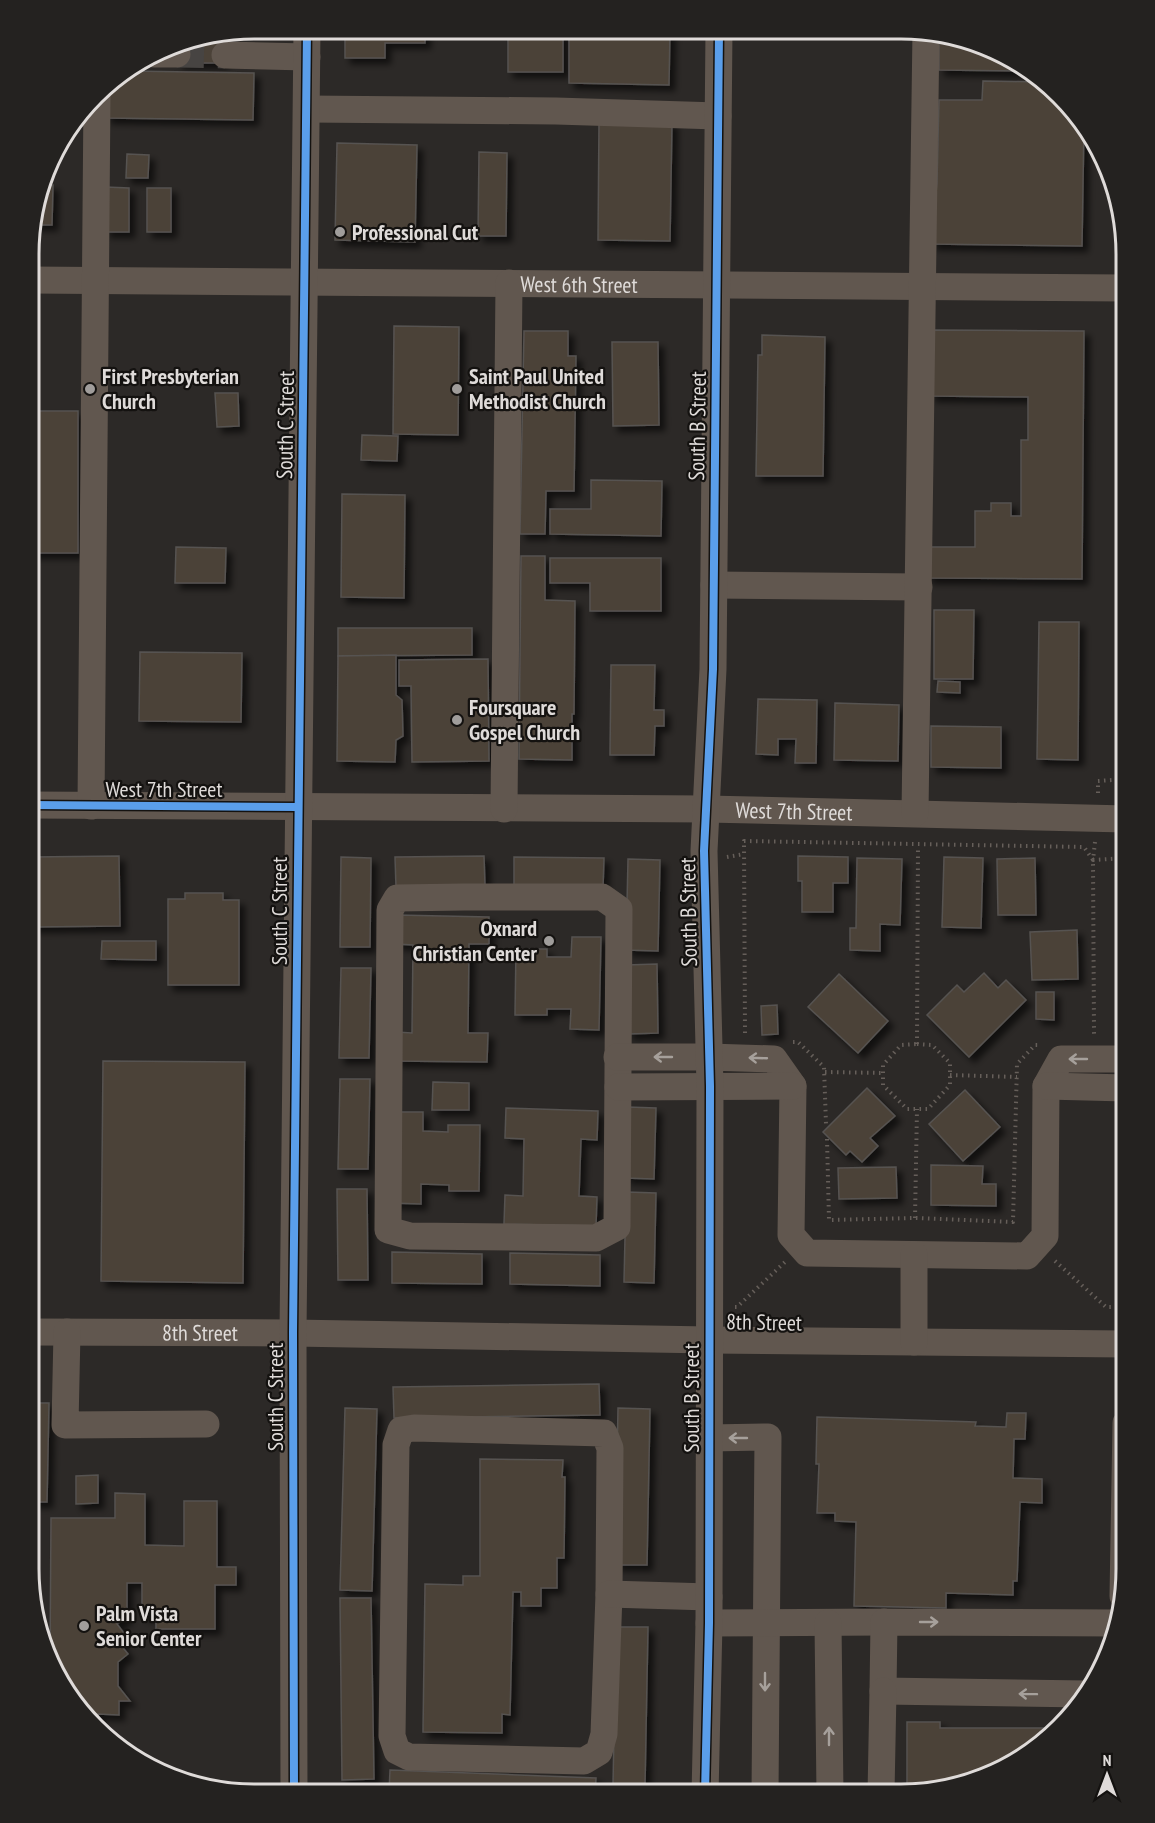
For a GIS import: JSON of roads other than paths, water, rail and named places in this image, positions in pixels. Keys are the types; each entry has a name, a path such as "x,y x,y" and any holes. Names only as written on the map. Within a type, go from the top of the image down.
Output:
{"street":[{"name":"South C Street","path":"294,1784 293,1332 307,39"},
{"name":"South B Street","path":"705,1784 709,1623 710,1086 704,851 713,669 719,39"},
{"path":"915,813 926,41"},
{"path":"225,55 307,57"},
{"path":"91,806 96,364 94,280 98,106"},
{"path":"307,109 568,111 718,116"},
{"name":"West 6th Street","path":"39,280 1116,288"},
{"path":"504,809 509,283"},
{"path":"714,585 919,587"},
{"name":"West 7th Street","path":"39,806 707,809 1116,819"},
{"path":"602,897 619,909 617,1057 617,1227 596,1238 410,1236 388,1230 390,910 397,898 602,897"},
{"path":"617,1057 774,1059 793,1086 791,1235 807,1253 1027,1256 1045,1236 1046,1086 1061,1059 1116,1059"},
{"path":"618,1087 793,1086"},
{"path":"1046,1086 1116,1088"},
{"path":"914,1342 915,1255"},
{"name":"8th Street","path":"39,1332 293,1332 709,1340 1116,1344"},
{"path":"67,1332 65,1425 206,1424"},
{"path":"414,1428 604,1433 610,1448 609,1594 604,1734 599,1752 584,1761 409,1757 397,1751 392,1736 396,1445 401,1430 414,1428"},
{"path":"709,1438 768,1437 765,1784"},
{"path":"609,1594 709,1597"},
{"path":"881,1784 884,1622"},
{"path":"709,1623 1109,1623"},
{"path":"828,1623 830,1784"},
{"path":"884,1691 1076,1694"}],"tunnel":[{"path":"177,54 225,55"}],"place":[{"name":"Professional Cut","path":"340,232"},
{"name":"First Presbyterian Church","path":"90,389"},
{"name":"Saint Paul United Methodist Church","path":"457,389"},
{"name":"Foursquare Gospel Church","path":"457,720"},
{"name":"Oxnard Christian Center","path":"549,941"},
{"name":"Palm Vista Senior Center","path":"84,1626"}]}
